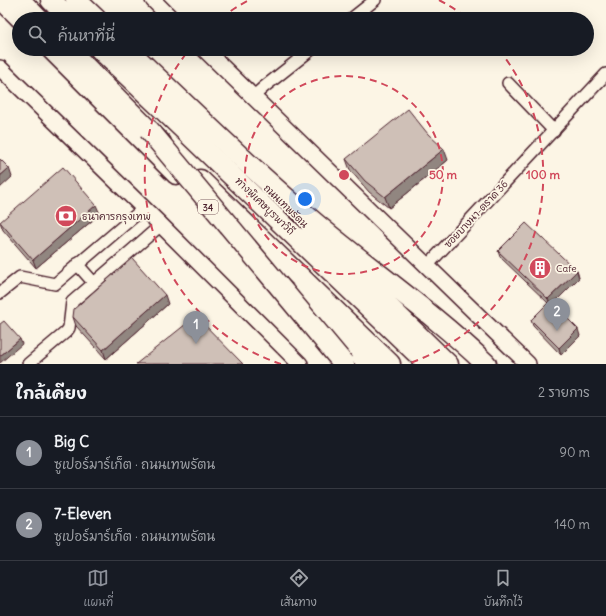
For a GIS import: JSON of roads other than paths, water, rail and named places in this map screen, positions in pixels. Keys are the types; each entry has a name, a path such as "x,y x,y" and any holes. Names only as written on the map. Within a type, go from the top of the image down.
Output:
{"highway":[{"path":"1,0 13,12"},
{"path":"20,0 31,12"},
{"path":"51,0 63,12"},
{"path":"75,0 87,12"},
{"name":"34","path":"57,56 368,364"},
{"path":"75,56 390,364"},
{"name":"ทางพิเศษบูรพาวิถี","path":"107,56 428,364"},
{"name":"ถนนเทพรัตน","path":"131,56 449,364"},
{"path":"134,56 290,202 351,253 461,340 486,364"},
{"path":"149,130 344,364"}],"main road":[{"path":"153,0 165,12"},
{"path":"211,56 528,364"},
{"path":"0,68 144,208 300,364"}],"street":[{"path":"360,12 375,0"},
{"path":"253,97 303,56"},
{"name":"ซอยบางนา-ตราด 36","path":"427,266 606,74"},
{"path":"508,83 554,131"},
{"path":"0,294 20,277 55,284 144,208"},
{"path":"28,364 66,332 72,302 93,282 161,225"},
{"path":"77,264 93,282"}],"place":[{"name":"ธนาคารกรุงเทพ","path":"66,216"},
{"name":"Cafe","path":"540,268"},
{"name":"7-Eleven","path":"557,331"},
{"name":"Big C","path":"196,344"}]}
